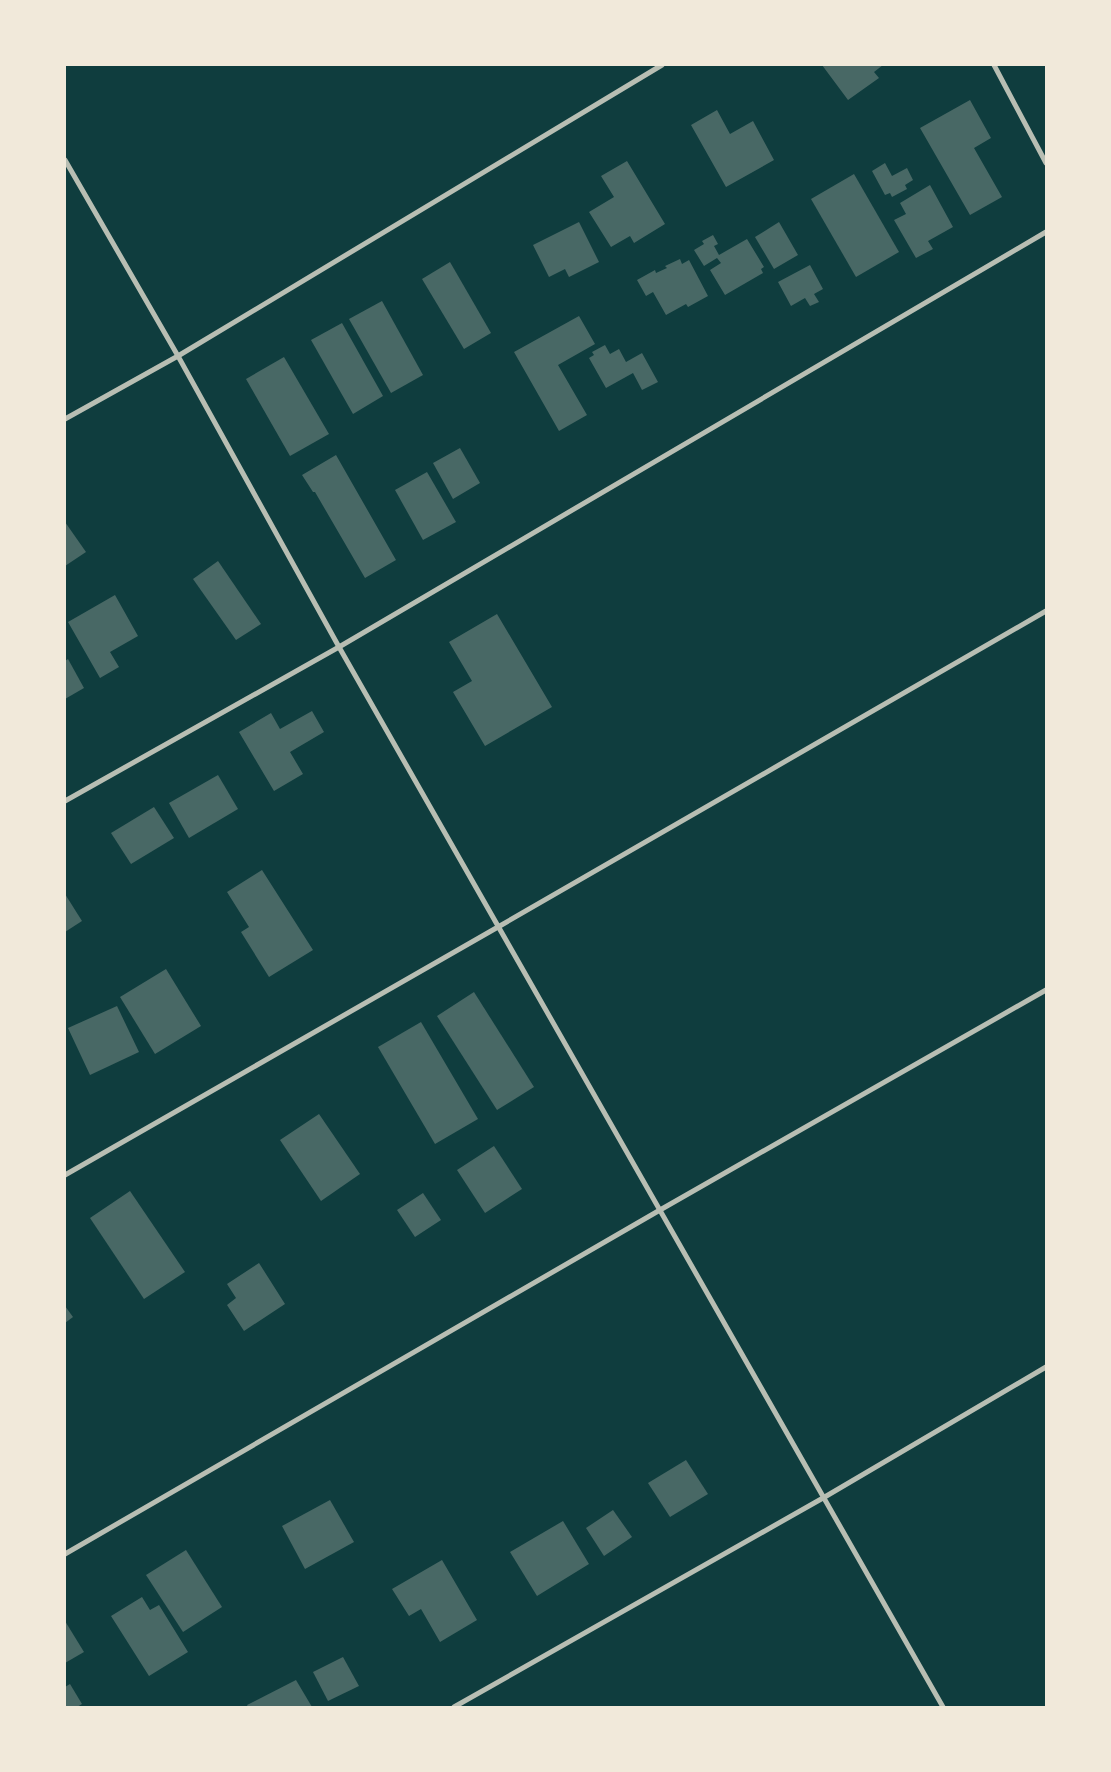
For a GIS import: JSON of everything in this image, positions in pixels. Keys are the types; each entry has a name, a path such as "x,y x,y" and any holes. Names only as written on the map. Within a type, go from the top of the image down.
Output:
{"street":[{"path":"65,419 178,356 662,65"},
{"path":"994,65 1046,163"},
{"path":"65,160 178,356 339,647 943,1707"},
{"path":"65,801 339,647 1046,232"},
{"path":"65,1174 1046,611"},
{"path":"65,1554 660,1210 1046,990"},
{"path":"454,1707 823,1498 1046,1367"}],"building":[{"path":"822,65 883,65 874,72 879,78 848,100"},
{"path":"970,100 991,138 974,148 1002,197 970,215 920,128"},
{"path":"717,110 730,134 753,121 774,160 726,187 691,125"},
{"path":"627,161 665,224 634,243 630,236 611,247 589,212 614,197 601,176"},
{"path":"885,163 892,176 907,168 913,180 905,185 907,189 892,197 890,193 885,195 872,171"},
{"path":"854,174 899,252 856,277 811,199"},
{"path":"930,185 953,227 928,241 933,249 916,258 894,220 906,214 900,203"},
{"path":"579,222 599,262 569,277 565,269 549,277 533,245"},
{"path":"779,222 798,255 774,269 755,237"},
{"path":"713,235 718,244 714,246 719,255 747,239 764,267 761,269 763,273 725,295 710,270 721,263 717,258 704,266 694,250 704,244 702,241"},
{"path":"680,259 682,264 689,260 708,296 688,307 686,304 666,315 653,292 646,296 637,280 655,270 656,273 667,268 665,266"},
{"path":"450,262 491,333 464,349 422,279"},
{"path":"810,265 823,289 814,294 819,302 810,306 805,298 791,306 778,282"},
{"path":"382,301 423,375 391,393 349,319"},
{"path":"579,316 595,344 558,365 587,415 559,431 514,352"},
{"path":"342,323 383,396 353,414 311,340"},
{"path":"605,345 610,354 619,349 626,362 642,353 658,382 642,390 633,373 606,388 589,358 594,355 592,352"},
{"path":"284,357 329,434 290,456 246,379"},
{"path":"460,448 480,483 453,499 433,463"},
{"path":"336,455 396,560 365,578 315,492 313,492 302,475"},
{"path":"427,472 456,522 423,540 395,490"},
{"path":"65,522 86,552 65,566"},
{"path":"218,561 261,624 236,640 193,579"},
{"path":"115,595 138,636 110,652 119,667 100,678 68,622"},
{"path":"497,614 552,707 485,746 453,692 472,681 449,642"},
{"path":"68,659 84,688 65,699 65,661"},
{"path":"312,711 324,732 290,752 303,774 274,791 239,732 271,713 280,729"},
{"path":"218,775 238,809 189,838 169,803"},
{"path":"154,807 174,838 131,864 111,833"},
{"path":"262,870 313,950 269,977 241,932 249,927 227,892"},
{"path":"65,894 82,921 65,932"},
{"path":"166,969 201,1026 155,1054 120,997"},
{"path":"474,992 534,1087 497,1110 437,1016"},
{"path":"117,1006 139,1052 90,1075 68,1028"},
{"path":"421,1022 478,1119 435,1144 378,1047"},
{"path":"319,1114 360,1174 321,1201 280,1140"},
{"path":"494,1146 522,1189 485,1213 457,1170"},
{"path":"130,1191 185,1272 144,1299 90,1218"},
{"path":"423,1193 441,1220 415,1237 397,1210"},
{"path":"259,1263 285,1304 244,1331 227,1305 236,1298 227,1284"},
{"path":"65,1306 73,1317 65,1323"},
{"path":"686,1460 708,1494 670,1517 648,1483"},
{"path":"330,1500 354,1542 305,1569 282,1526"},
{"path":"613,1510 632,1537 604,1556 586,1528"},
{"path":"563,1521 589,1564 537,1596 510,1552"},
{"path":"186,1550 222,1607 183,1632 146,1575"},
{"path":"442,1560 477,1620 440,1642 421,1609 409,1616 392,1589"},
{"path":"142,1597 150,1610 159,1605 188,1652 149,1676 111,1616"},
{"path":"65,1621 84,1652 65,1663"},
{"path":"343,1657 359,1686 328,1701 313,1672"},
{"path":"296,1680 312,1707 248,1707 247,1705"},
{"path":"70,1684 82,1704 77,1707 65,1707 65,1687"}]}
